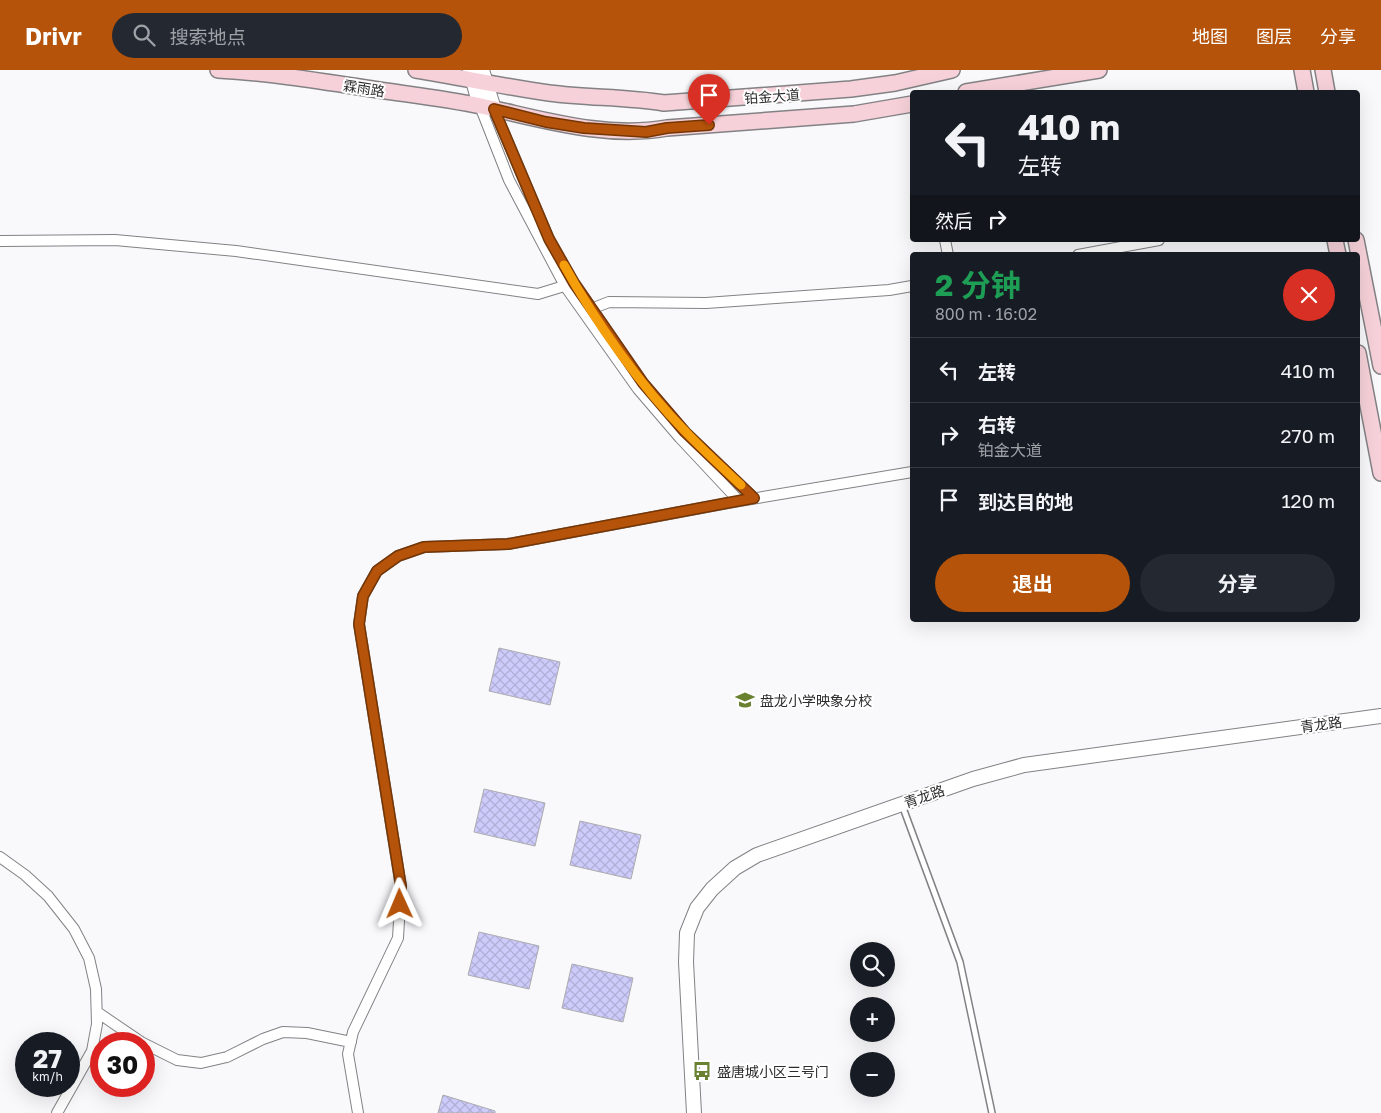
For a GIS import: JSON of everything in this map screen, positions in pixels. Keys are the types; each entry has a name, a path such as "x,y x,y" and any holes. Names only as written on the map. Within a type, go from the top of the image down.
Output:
{"main road":[{"name":"霖雨路","path":"218,70 254,72 327,82 487,108"},
{"path":"416,70 477,75"},
{"name":"铂金大道","path":"477,75 567,95 664,103 851,89 895,83 952,70"},
{"path":"978,90 1099,70"},
{"path":"1302,70 1306,90"},
{"path":"1323,70 1327,90"},
{"name":"铂金大道","path":"487,108 546,122 584,128 646,132 667,128 854,114 910,104"},
{"path":"1360,260 1381,366"},
{"path":"1360,372 1381,473"}],"street":[{"path":"477,75 509,180 569,285 638,389 680,438 739,501"},
{"path":"0,241 115,240 236,251 538,294 569,285"},
{"path":"1094,252 1148,242"},
{"path":"569,285 591,309 643,383 685,432 754,498"},
{"path":"591,309 609,302 706,303 889,290 910,286"},
{"path":"358,1113 348,1054 353,1032 398,938 401,886 359,624 363,596 377,571 398,556 424,547 508,544 754,498 910,472"},
{"name":"青龙路","path":"694,1113 686,962 687,933 697,908 712,889 735,868 757,855 973,779 1024,765 1381,716"},
{"path":"0,857 25,875 48,896 74,929 89,958 96,989 97,1024 92,1051 57,1113"},
{"path":"97,1012 141,1042 177,1060 201,1063 227,1057 263,1039 283,1032 307,1032 351,1042"}],"lane":[{"path":"902,803 960,962 992,1113"}],"building":[{"path":"499,648 560,662 550,705 489,691"},
{"path":"484,789 545,803 535,846 474,832"},
{"path":"580,821 641,835 631,879 570,865"},
{"path":"479,932 539,946 529,989 468,975"},
{"path":"572,964 633,978 623,1022 562,1008"},
{"path":"443,1095 495,1111 495,1113 438,1113"}],"slow traffic":[{"path":"564,265 610,338 643,383 685,432 741,485"}],"place":[{"name":"盘龙小学映象分校","path":"745,700"},
{"name":"盛唐城小区三号门","path":"702,1071"}],"route":[{"path":"400,904 401,886 359,624 363,596 377,571 398,556 424,547 508,544 754,498 685,432 643,383 610,338 574,283 549,239 520,176 494,109 546,122 584,128 646,132 667,128 709,125"}]}
